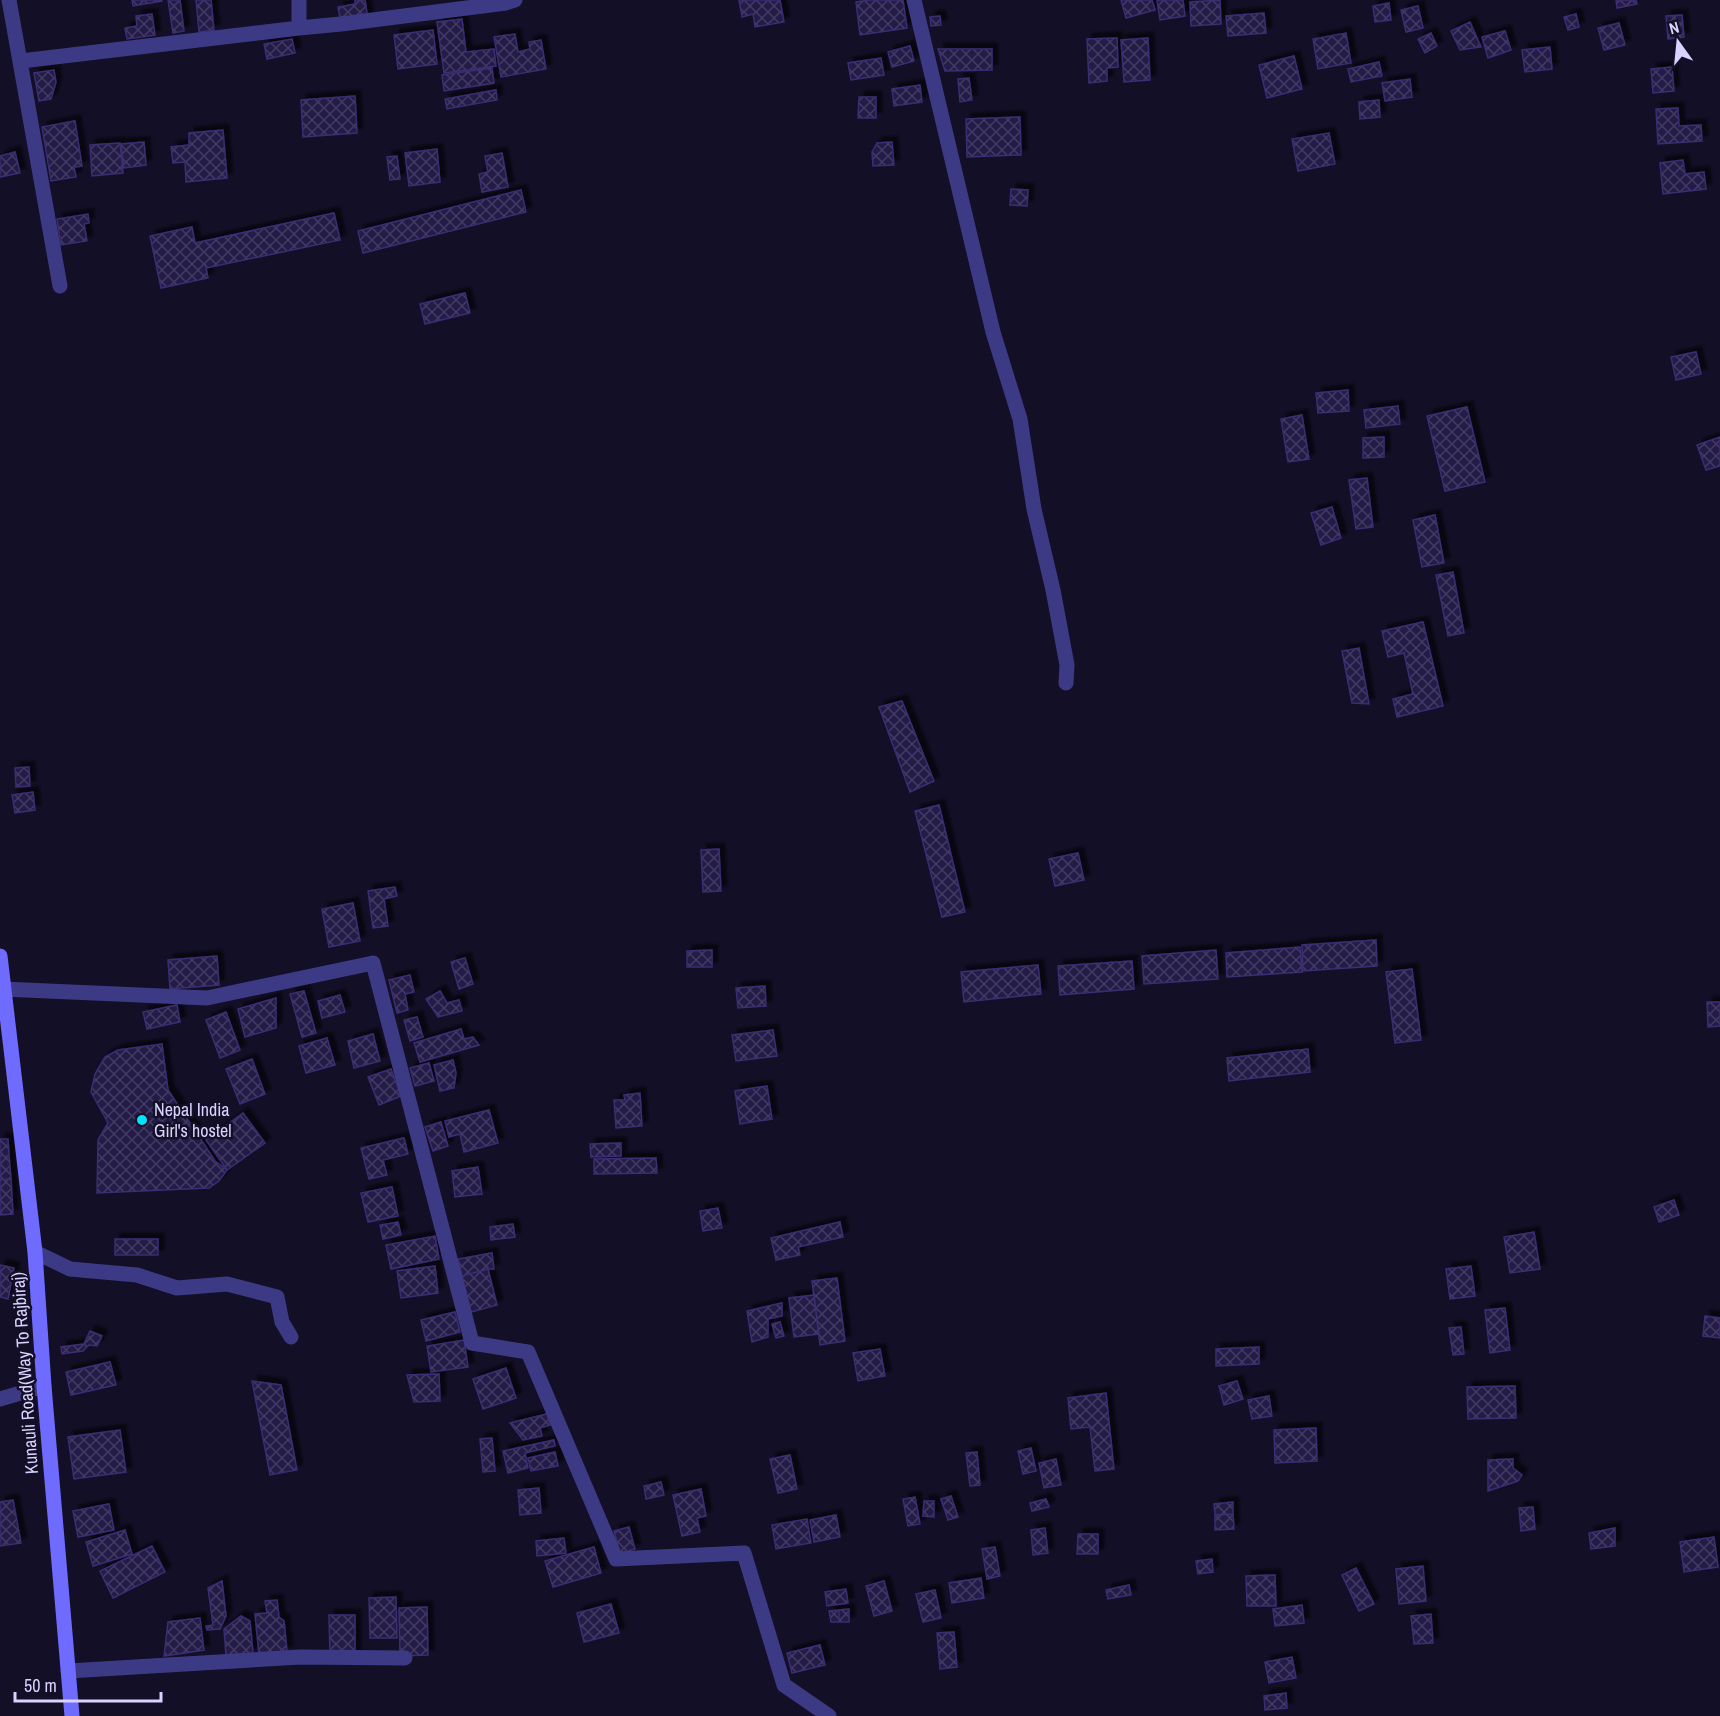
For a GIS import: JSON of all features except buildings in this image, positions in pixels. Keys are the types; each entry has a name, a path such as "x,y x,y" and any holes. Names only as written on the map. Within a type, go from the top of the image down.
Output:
{"main road":[{"name":"Kunauli Road(Way To Rajbiraj)","path":"0,956 35,1252 72,1716"}],"street":[{"path":"9,0 60,286"},
{"path":"299,0 299,28"},
{"path":"21,61 341,24 515,0"},
{"path":"914,0 993,332 1020,419 1034,509 1053,590 1067,665 1066,684"},
{"path":"3,989 207,998 373,963 472,1344 528,1352 616,1559 744,1553 784,1685 829,1716"},
{"path":"35,1252 70,1269 137,1275 177,1288 227,1284 277,1297 282,1322 291,1337"},
{"path":"0,1399 44,1386"},
{"path":"68,1671 300,1657 405,1658"}],"place":[{"name":"Nepal India Girl's hostel","path":"142,1120"}]}
